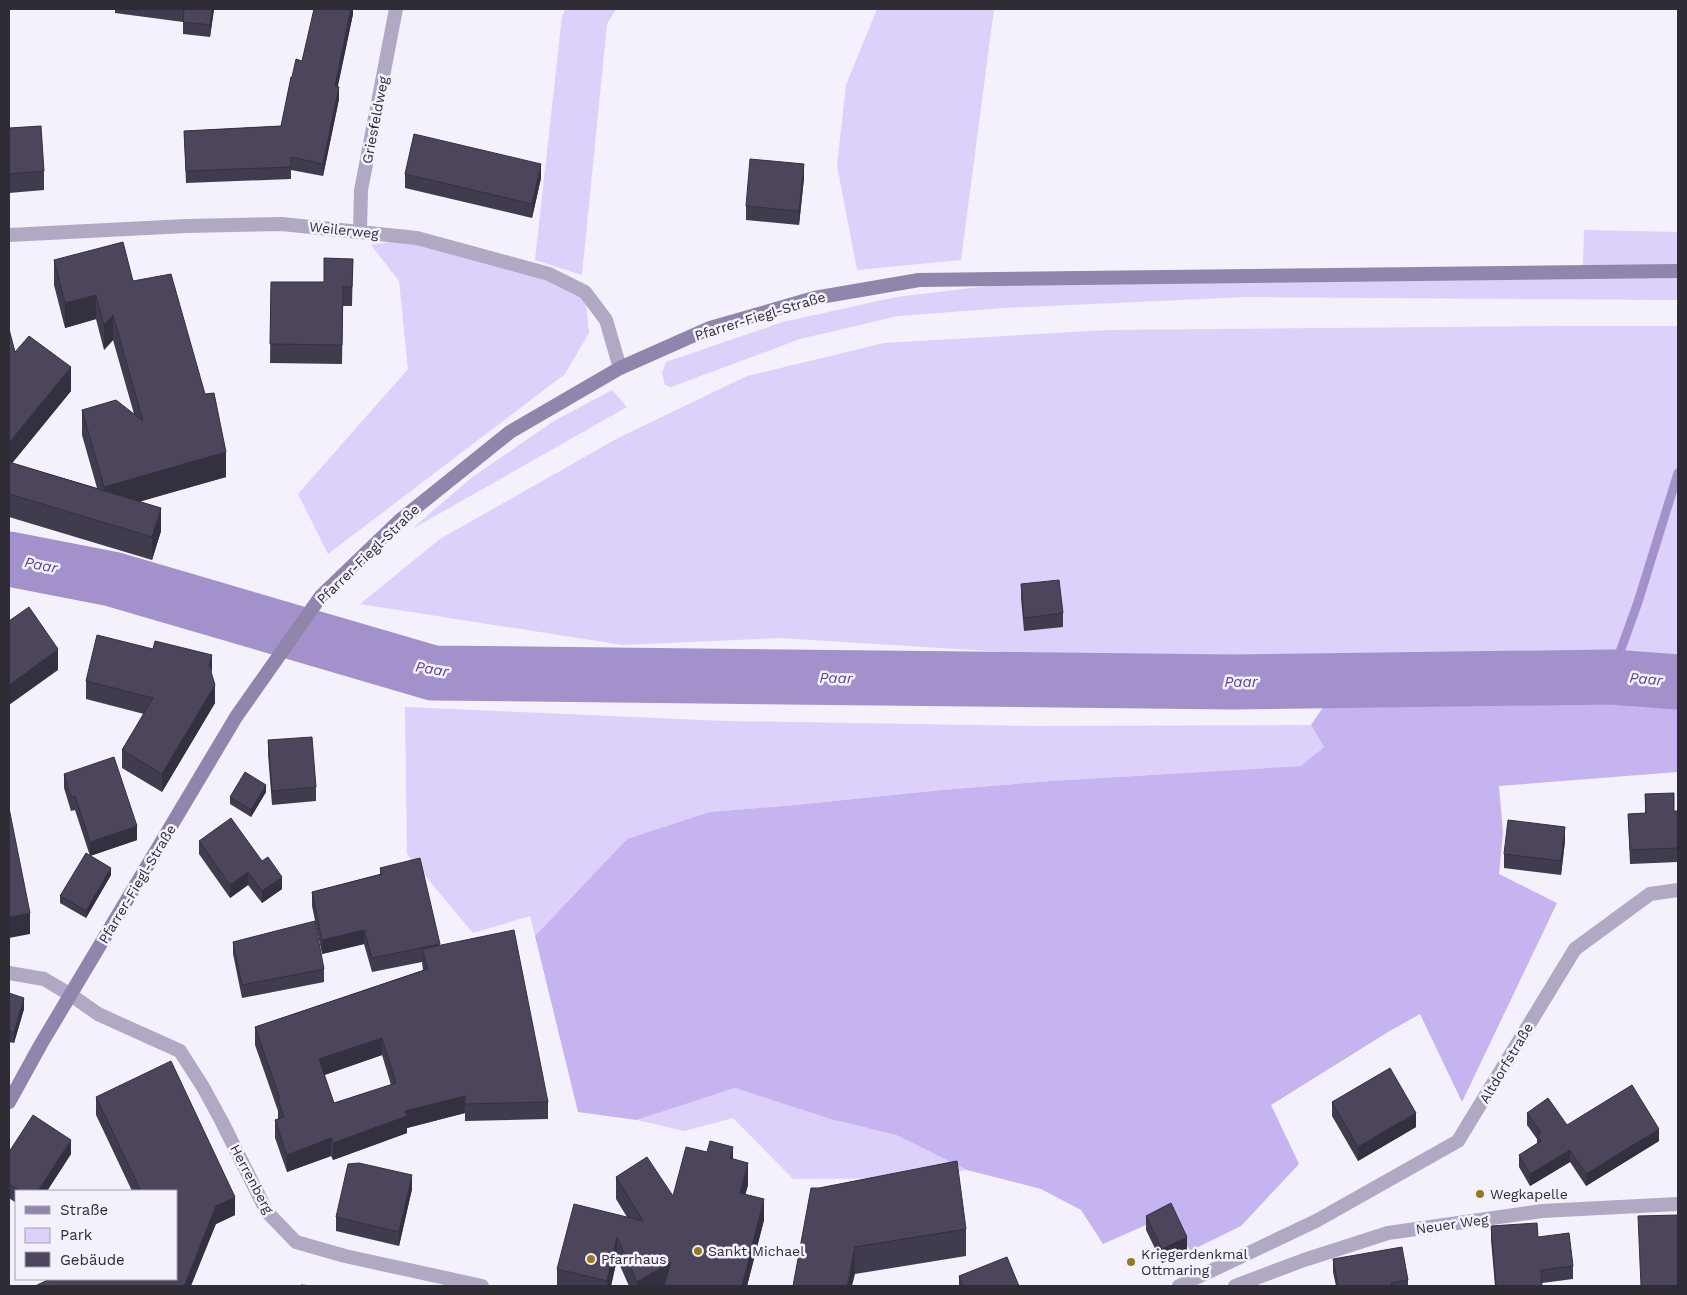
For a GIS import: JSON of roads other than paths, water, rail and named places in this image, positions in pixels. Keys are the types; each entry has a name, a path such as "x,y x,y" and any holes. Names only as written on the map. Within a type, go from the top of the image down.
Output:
{"main road":[{"name":"Pfarrer-Fiegl-Straße","path":"9,1102 41,1044 236,716 321,596 399,521 510,432 620,368 718,325 814,298 919,280 1678,271"}],"street":[{"name":"Griesfeldweg","path":"360,231 361,190 396,9"},
{"name":"Weilerweg","path":"9,235 186,226 282,224 360,231 426,240 550,274 585,292 606,320 620,368"},
{"name":"Altdorfstraße","path":"1179,1286 1316,1221 1458,1142 1575,949 1650,894 1678,890"},
{"name":"Herrenberg","path":"9,973 44,978 98,1014 180,1051 212,1103 267,1212 296,1242 345,1256 482,1286"},
{"name":"Neuer Weg","path":"1235,1286 1304,1260 1388,1233 1542,1211 1678,1204"}],"waterway":[{"path":"1611,677 1638,602 1678,473"},
{"name":"Paar","path":"9,559 112,579 433,673 1232,682 1611,677 1678,682"}],"place":[{"name":"Wegkapelle","path":"1480,1194"},
{"name":"Sankt Michael","path":"698,1251"},
{"name":"Pfarrhaus","path":"591,1259"},
{"name":"Kriegerdenkmal Ottmaring","path":"1131,1262"}]}
